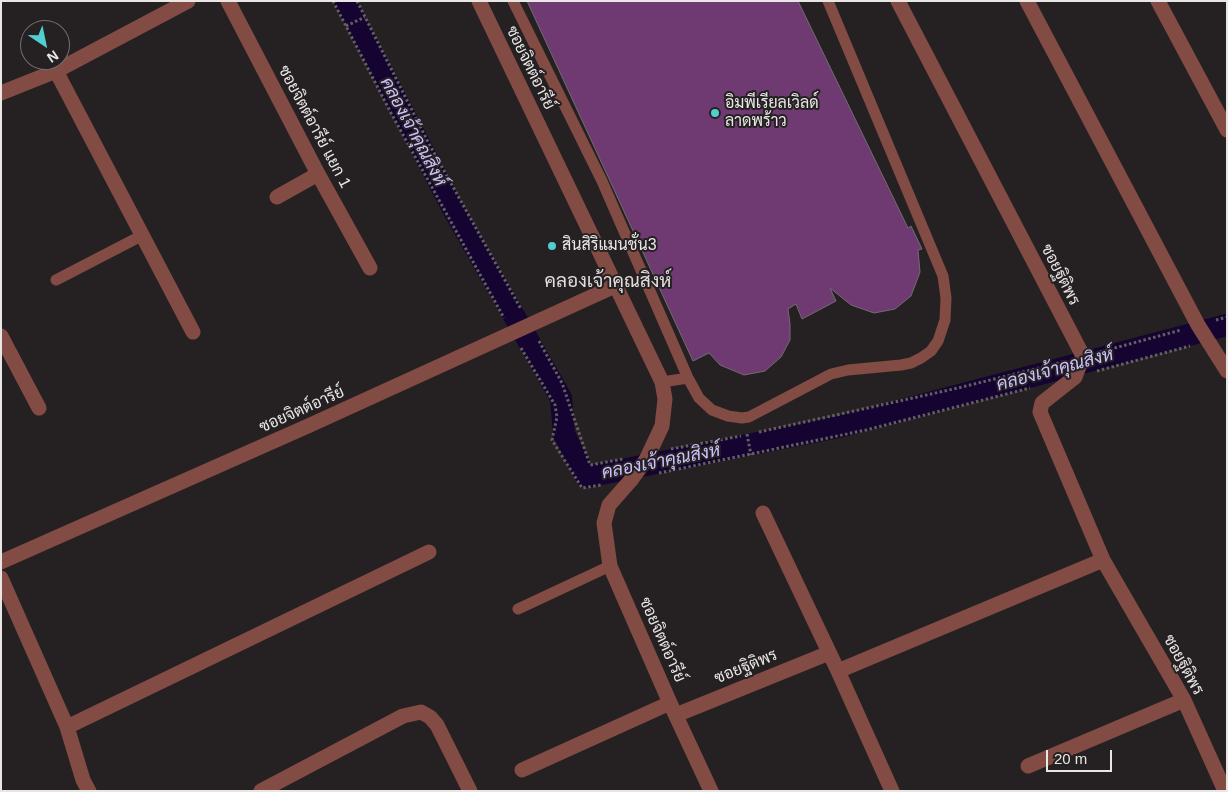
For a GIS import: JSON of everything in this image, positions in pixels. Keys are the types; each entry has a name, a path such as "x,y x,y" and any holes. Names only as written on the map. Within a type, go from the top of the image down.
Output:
{"street":[{"path":"1,93 56,71 188,1"},
{"name":"ซอยจิตต์อารีย์ แยก 1","path":"228,1 318,174 370,268"},
{"name":"ซอยจิตต์อารีย์","path":"479,1 662,382 665,399 662,426 647,456 631,480 610,505 604,522 610,566 711,791"},
{"name":"ซอยฐิติพร","path":"898,1 1083,356 1075,377 1042,403 1040,412 1103,560 1184,700 1225,791"},
{"path":"1027,1 1198,325 1227,371"},
{"path":"1158,1 1227,130"},
{"path":"56,71 193,332"},
{"path":"277,197 318,174"},
{"name":"ซอยจิตต์อารีย์","path":"1,562 308,426 615,286"},
{"path":"1,336 39,408"},
{"path":"763,513 838,671 892,791"},
{"path":"67,727 429,552"},
{"path":"838,671 1103,560"},
{"path":"1,578 67,727 88,791"},
{"name":"ซอยฐิติพร","path":"522,770 673,709 829,653"},
{"path":"1028,766 1184,700"},
{"path":"261,791 403,716 420,712 430,717 437,725 470,791"}],"lane":[{"path":"513,1 602,181 688,378 699,398 712,410 734,418 749,417 831,374 848,370 911,363 922,358 931,351 942,331 945,320 946,298 942,276 828,1"},
{"path":"56,280 141,236"},
{"path":"662,382 688,378"},
{"path":"518,609 610,566"}],"path":[{"path":"356,1 428,142 562,383 590,465 647,456 747,434 751,455"},
{"path":"346,26 365,17"},
{"path":"757,432 958,388 1227,317"}],"building":[{"name":"อิมพีเรียลเวิลด์ ลาดพร้าว","path":"527,1 798,1 908,228 911,226 922,249 918,250 920,272 911,296 895,309 874,313 851,305 830,288 836,301 802,319 796,304 788,309 790,340 781,357 765,371 744,375 720,365 709,353 693,361"}],"waterway":[{"name":"คลองเจ้าคุณสิงห์","path":"345,1 452,207 561,398 564,434 586,477 838,427 1227,325"}],"place":[{"name":"อิมพีเรียลเวิลด์ ลาดพร้าว","path":"715,113"},
{"name":"สินสิริแมนชั่น3","path":"552,246"}],"district":[{"name":"คลองเจ้าคุณสิงห์","path":"608,282"}]}
